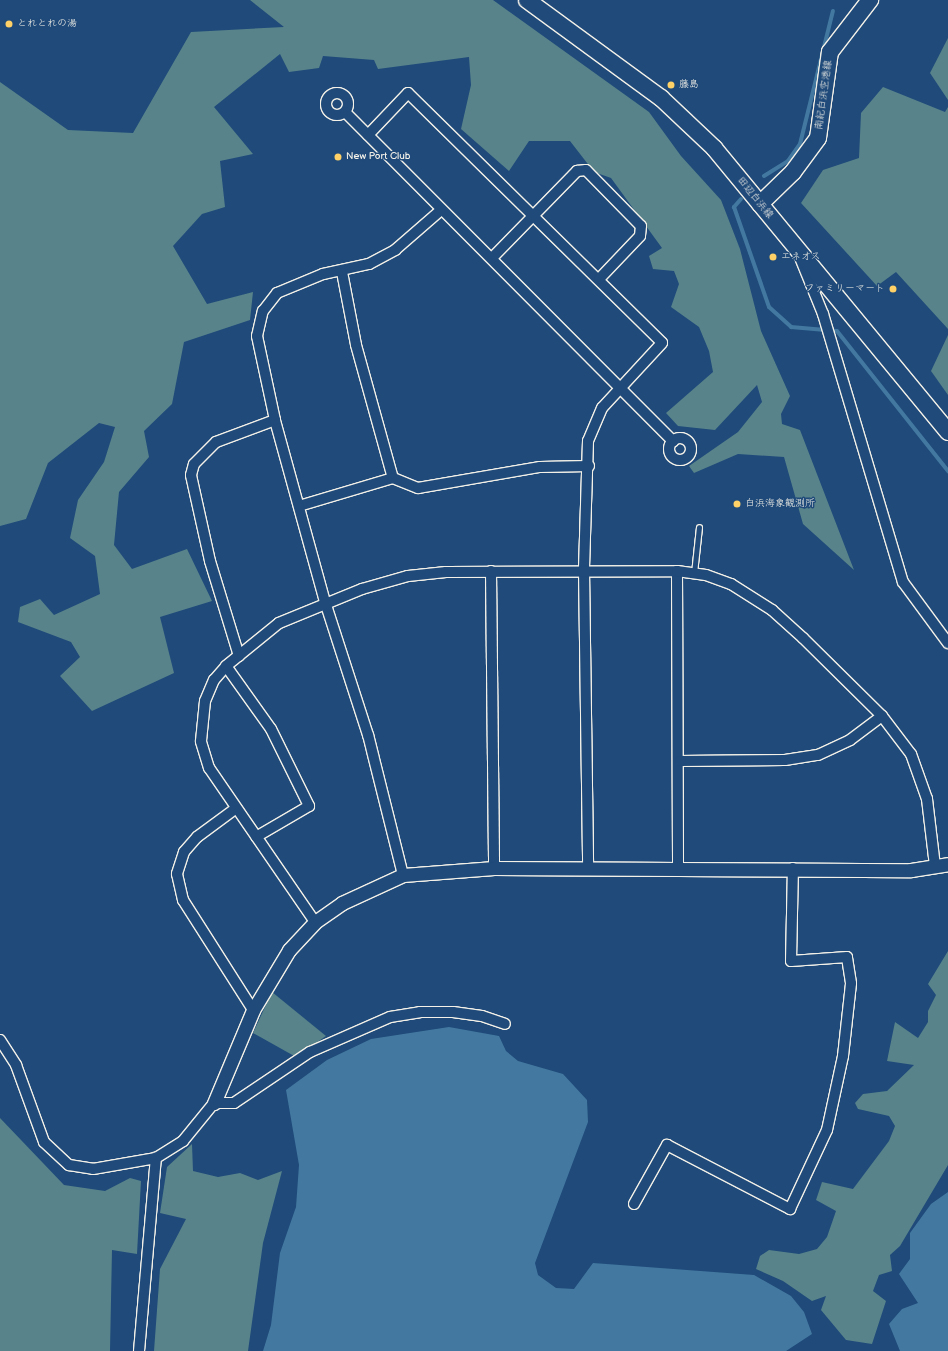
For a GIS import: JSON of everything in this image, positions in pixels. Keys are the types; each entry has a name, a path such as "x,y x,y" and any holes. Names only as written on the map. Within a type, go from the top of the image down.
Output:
{"main road":[{"name":"田辺白浜線","path":"527,0 661,98 714,148 948,432"},
{"name":"南紀白浜空港線","path":"760,204 793,172 818,138 830,52 870,0"}],"street":[{"path":"368,135 408,93 534,214 662,342 618,388 602,408 588,441 589,466 584,570 588,868"},
{"path":"345,112 441,210 492,258 618,388 673,441"},
{"path":"492,258 576,171 586,170 642,226 640,236 599,279"},
{"path":"403,875 368,735 324,602 300,506 275,420 257,336 263,311 287,287 369,264 395,250 441,210"},
{"path":"796,249 823,314 903,582 948,643"},
{"path":"342,272 356,345 393,478"},
{"path":"239,656 208,554 191,475 194,464 216,442 275,420"},
{"path":"300,506 393,478 418,488 540,467 589,466"},
{"path":"0,1040 16,1065 44,1142 55,1156 69,1165 93,1169 156,1158 183,1141 214,1103 253,1010 271,976 316,922 342,903 403,875 494,868 793,868 911,870 942,865 927,799 910,754 882,716 772,610 731,584 694,573 677,571 584,570 408,576 324,602 279,623 226,666 214,680 205,701 201,741 209,768 235,809 316,922"},
{"path":"677,571 680,760 678,869"},
{"path":"491,572 494,868"},
{"path":"226,666 271,729 309,806 256,837"},
{"path":"680,760 785,760 818,755 850,740 882,716"},
{"path":"235,809 197,837 184,852 177,874 183,900 253,1010"},
{"path":"634,1204 667,1145 790,1209 827,1130 843,1056 851,983 847,957 791,961 793,868"},
{"path":"214,1103 234,1103 310,1052 390,1018 420,1012 453,1012 482,1016 505,1024"},
{"path":"139,1351 156,1158"}],"lane":[{"path":"694,573 699,528"}],"green space":[{"path":"250,0 493,0 649,112 681,156 721,200 740,249 761,331 790,396 781,414 782,424 800,430 854,570 803,524 784,457 738,454 694,473 689,466 738,432 762,402 757,385 715,430 678,426 666,413 713,372 709,351 699,327 671,307 679,284 674,271 653,269 649,256 662,248 611,178 594,172 570,141 529,141 509,171 461,129 471,85 469,57 378,69 374,60 323,56 319,68 289,72 280,54 214,107 253,154 220,161 225,207 202,214 173,246 207,304 253,292 250,320 184,342 172,404 144,431 149,457 119,492 114,545 132,569 187,549 212,601 160,617 174,673 92,711 60,676 80,657 71,642 18,622 20,607 40,599 54,615 100,594 95,556 70,538 78,500 104,462 115,427 99,423 48,463 26,519 0,526 0,82 68,130 133,133 191,32 284,27"},
{"path":"948,38 948,100 930,73"},
{"path":"883,87 945,112 948,107 948,329 896,272 877,286 801,203 823,170 859,158 861,113"},
{"path":"948,335 948,395 931,371"},
{"path":"948,951 948,1165 900,1246 890,1255 892,1271 879,1275 873,1291 886,1301 872,1344 846,1340 821,1310 826,1296 812,1301 783,1281 756,1269 760,1256 769,1250 799,1254 817,1249 827,1237 836,1211 816,1200 822,1182 853,1189 889,1141 895,1126 889,1116 858,1109 855,1103 863,1094 887,1091 914,1065 887,1061 895,1022 918,1038 928,1022 928,1011 936,995 928,984"},
{"path":"272,992 326,1036 296,1057 253,1033"},
{"path":"0,1118 64,1185 105,1191 130,1178 141,1181 137,1254 112,1250 110,1351 0,1351"},
{"path":"192,1144 193,1171 218,1177 240,1173 258,1180 282,1171 263,1243 248,1351 154,1351 160,1269 186,1219 160,1213 167,1167"}],"water":[{"path":"449,1027 499,1036 506,1051 518,1061 563,1074 587,1100 588,1122 535,1263 538,1275 556,1288 574,1289 593,1263 754,1275 791,1296 804,1312 812,1334 786,1351 263,1351 271,1325 280,1253 296,1207 299,1165 286,1090 327,1060 371,1039"},
{"path":"948,1192 948,1351 900,1351 889,1324 902,1309 918,1303 899,1274 910,1259 910,1233 931,1204"}],"waterway":[{"path":"764,176 788,161 800,144 833,11"},
{"path":"741,199 734,207 769,307 791,327 837,331 948,471"}],"place":[{"name":"とれとれの湯","path":"9,24"},
{"name":"藤島","path":"671,85"},
{"name":"New Port Club","path":"338,157"},
{"name":"エネオス","path":"773,257"},
{"name":"ファミリーマート","path":"893,289"},
{"name":"白浜海象観測所","path":"737,504"}]}
